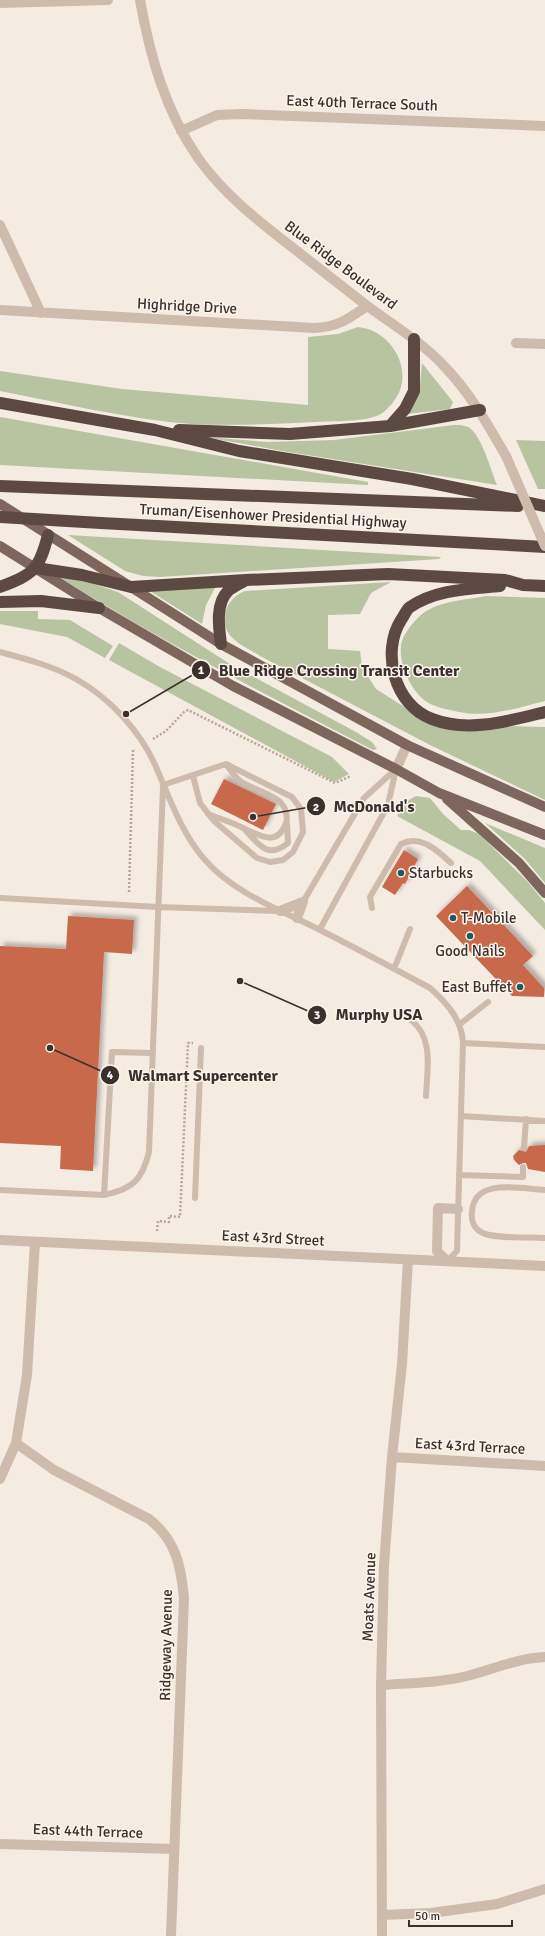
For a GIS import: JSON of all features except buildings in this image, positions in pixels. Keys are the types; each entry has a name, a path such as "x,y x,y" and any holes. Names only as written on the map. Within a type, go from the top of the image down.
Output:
{"highway":[{"path":"390,426 405,409 414,391 414,339"},
{"path":"0,403 155,430 239,451 412,479 545,506"},
{"path":"155,430 290,434 390,426 480,410"},
{"name":"Truman/Eisenhower Presidential Highway","path":"0,486 43,489 545,506"},
{"name":"Truman/Eisenhower Presidential Highway","path":"0,517 545,546"},
{"path":"0,587 24,577 36,568 43,554 48,535"},
{"path":"36,568 82,575 131,587 388,574 505,580 523,585"},
{"path":"221,644 219,624 220,604 227,592 246,580"},
{"path":"545,586 523,585 450,590 409,608 396,629 390,653 395,680 402,693 413,707 431,719 452,725 502,723 545,712"},
{"path":"0,602 41,601 99,608"}],"main road":[{"path":"0,504 221,644 407,745 545,807"},
{"path":"0,546 99,608 233,686 396,768 439,793 545,835"},
{"path":"439,793 489,835 519,863 545,893"}],"street":[{"path":"0,3 108,0"},
{"name":"Blue Ridge Boulevard","path":"140,0 147,39 163,92 181,130 199,158 229,195 260,222 367,306 414,339 445,366 480,410 506,456 545,546"},
{"name":"East 40th Terrace South","path":"181,130 217,115 242,114 545,126"},
{"path":"0,225 42,313"},
{"name":"Highridge Drive","path":"0,310 328,328 344,322 367,306"},
{"path":"516,343 545,344"},
{"path":"396,768 407,745"},
{"path":"280,911 303,902"},
{"path":"297,918 303,902"},
{"path":"447,1261 437,1251 438,1208 458,1209"},
{"name":"East 43rd Street","path":"0,1240 545,1266"},
{"path":"0,1479 16,1444 27,1375 35,1242"},
{"name":"Moats Avenue","path":"382,1936 381,1685 384,1565 392,1457 402,1364 408,1260"},
{"name":"Ridgeway Avenue","path":"16,1444 54,1470 149,1519 162,1529 175,1552 182,1575 184,1598 171,1936"},
{"name":"East 43rd Terrace","path":"392,1457 545,1466"},
{"path":"381,1685 439,1682 467,1676 527,1658 545,1657"},
{"name":"East 44th Terrace","path":"0,1844 174,1849"},
{"path":"382,1915 431,1913 497,1904 545,1889"}],"lane":[{"path":"0,652 43,664 77,680 96,694 135,730 145,745 182,827 205,860 238,887 280,911 320,929 430,988 444,1000 460,1024 463,1043 457,1251 447,1261"},
{"path":"163,785 226,764 292,798 301,809 303,832 293,852 283,860 270,862 257,858 207,814 200,803 193,776"},
{"path":"226,764 241,782 280,802 285,810 287,819 288,843 276,851 269,851 262,848 242,827"},
{"path":"303,902 364,798 396,768"},
{"path":"320,929 388,805 396,768"},
{"path":"0,1190 104,1195 116,1193 133,1185 145,1169 149,1152 163,785"},
{"path":"207,814 242,827 263,838 271,838 280,834 287,819"},
{"path":"372,908 370,898 401,844 413,840 420,841 434,849 451,863"},
{"path":"0,898 158,907 280,911"},
{"path":"394,969 410,929"},
{"path":"460,1024 488,1002"},
{"path":"412,1020 423,1032 427,1042 426,1096"},
{"path":"463,1043 545,1047"},
{"path":"195,1198 201,1048"},
{"path":"104,1195 112,1052 152,1053"},
{"path":"461,1116 545,1121"},
{"path":"524,1148 526,1119"},
{"path":"459,1176 523,1177 523,1167"},
{"path":"545,1190 491,1188 482,1192 476,1197 472,1206 471,1216 474,1226 481,1233 490,1236 545,1238"}],"path":[{"path":"153,739 166,731 184,712 188,710 335,783 351,776"},
{"path":"129,892 133,750 136,748"},
{"path":"157,1231 158,1221 169,1222 169,1216 180,1217 188,1043 193,1043"}],"green space":[{"path":"358,327 370,330 381,336 390,344 397,354 401,366 402,378 400,390 389,407 379,415 365,419 348,421 222,425 191,424 119,415 0,391 0,371 122,389 308,405 308,337 338,334"},
{"path":"422,363 453,402 450,409 407,414 420,385"},
{"path":"0,417 368,482 368,485 0,465"},
{"path":"454,425 468,427 476,435 483,448 497,485 288,452 205,437 267,442 334,440"},
{"path":"516,440 545,441 545,489 538,489"},
{"path":"68,535 441,557 439,559 160,577 143,576 125,571"},
{"path":"53,573 67,575 118,592 230,664 356,732 372,742 377,749 373,750 211,665 131,621"},
{"path":"391,582 371,593 360,614 328,615 328,649 360,651 362,667 376,689 406,708 443,724 545,727 545,800 430,745 260,656 235,640 229,634 224,621 226,609 230,603 239,594 245,591"},
{"path":"216,586 206,605 202,624 150,591"},
{"path":"486,596 545,598 545,701 513,709 481,714 459,712 430,704 421,697 411,685 404,670 401,646 404,637 415,620 436,606"},
{"path":"0,611 38,611 38,619 70,620 113,646 105,658 67,637 0,624"},
{"path":"119,643 160,667 332,757 349,774 334,782 109,660"},
{"path":"416,796 430,798 443,814 461,830 469,830 479,834 527,881 545,903 545,930 480,861 397,816 405,802"},
{"path":"485,823 545,848 545,883 525,859"}],"place":[{"name":"Blue Ridge Crossing Transit Center","path":"126,714"},
{"name":"McDonald's","path":"253,817"},
{"name":"Starbucks","path":"401,873"},
{"name":"T-Mobile","path":"453,918"},
{"name":"Good Nails","path":"470,936"},
{"name":"Murphy USA","path":"240,981"},
{"name":"East Buffet","path":"520,987"},
{"name":"Walmart Supercenter","path":"50,1048"}]}
